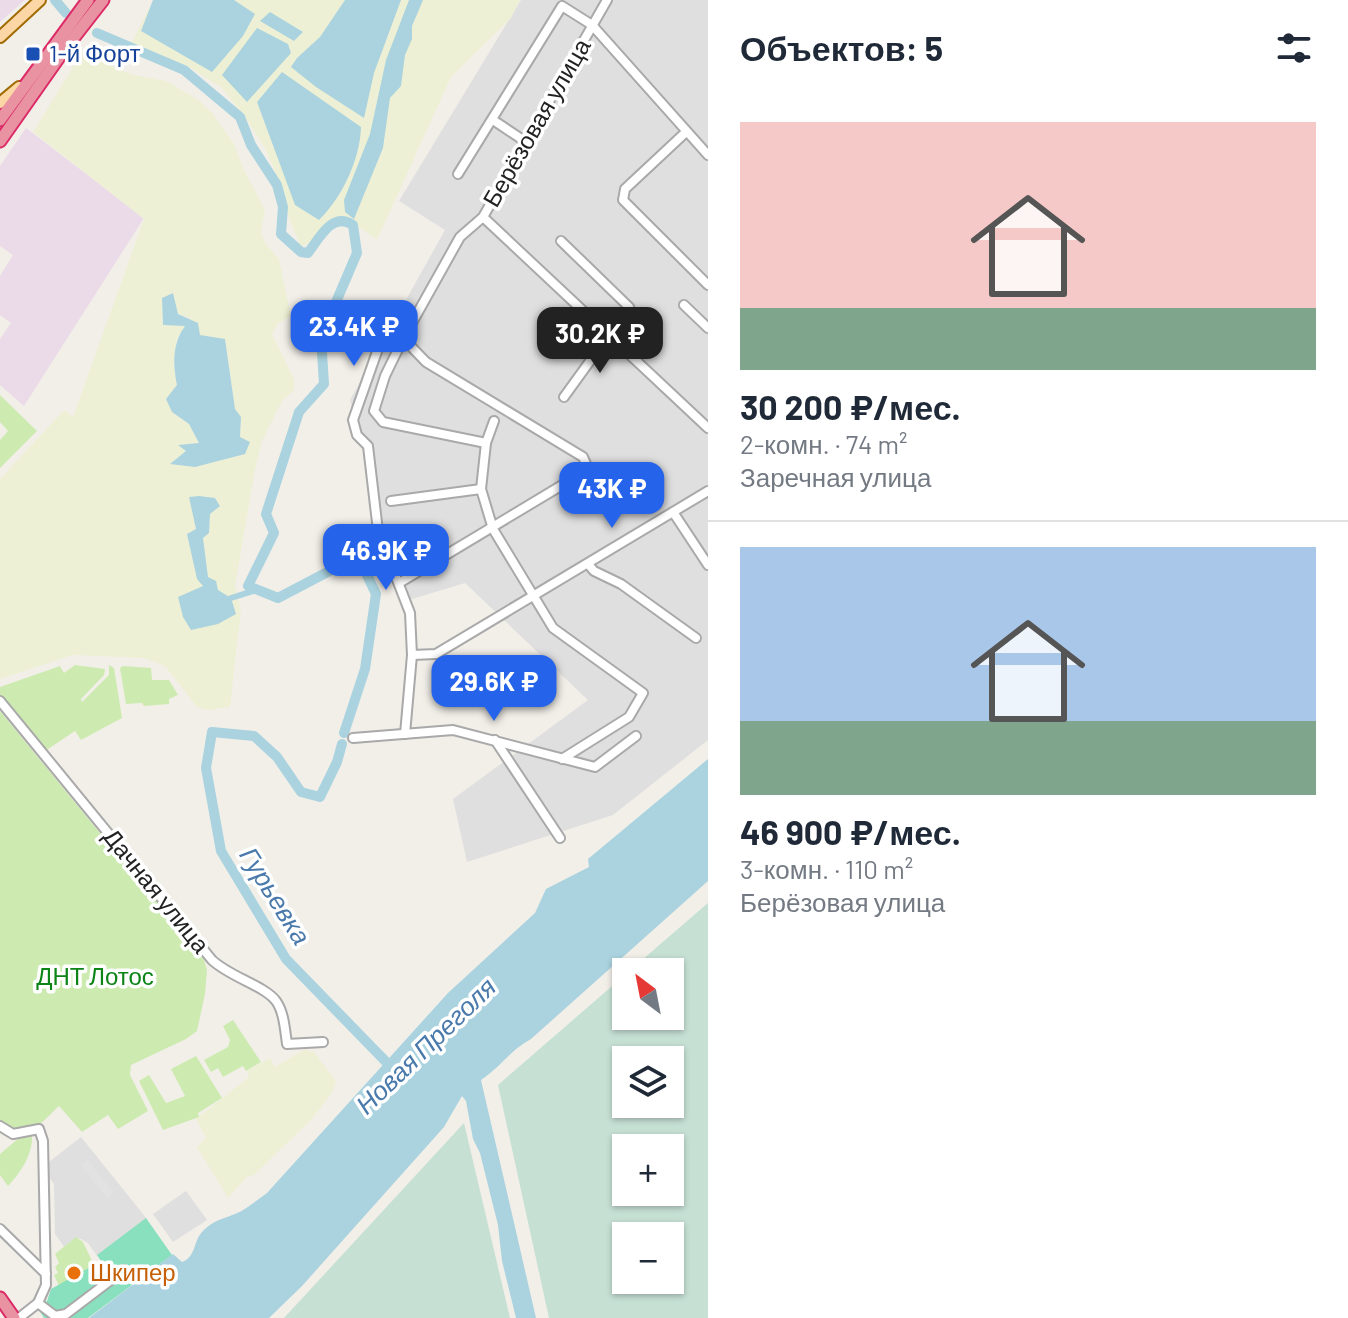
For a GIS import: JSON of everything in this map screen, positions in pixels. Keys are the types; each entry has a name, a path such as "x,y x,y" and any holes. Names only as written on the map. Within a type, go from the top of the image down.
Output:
{"highway":[{"path":"0,141 77,23 88,0"},
{"path":"0,120 29,78 77,23 103,0"},
{"path":"1,1300 17,1318"}],"main road":[{"path":"0,37 40,0"},
{"path":"0,103 29,78"}],"street":[{"name":"Берёзовая улица","path":"486,443 383,422 374,411 385,376 403,339 460,237 483,217 607,0"},
{"path":"458,174 564,3 592,25 708,155"},
{"path":"493,120 526,142"},
{"path":"686,132 625,189 623,200 708,285"},
{"path":"483,217 708,428"},
{"path":"561,241 629,307 564,397"},
{"path":"684,305 708,328"},
{"path":"399,583 493,529 584,472 587,466 583,457 426,362 394,332 383,338 353,420 357,435 368,446 378,531 410,613 412,655 405,734"},
{"path":"494,421 486,443 481,489 493,529 553,628 643,693 629,717 562,759"},
{"path":"391,501 481,489"},
{"path":"412,655 436,654 708,491"},
{"path":"673,512 708,565"},
{"path":"588,564 696,638"},
{"name":"Дачная улица","path":"0,701 212,960 233,977 273,998 281,1011 287,1044 323,1042"},
{"path":"353,738 453,730 595,767 636,736"},
{"path":"495,740 560,838"},
{"path":"0,1126 13,1134 39,1129 43,1141 45,1288 35,1306 17,1318"},
{"path":"0,1229 46,1275"},
{"path":"35,1306 55,1316 66,1314 124,1270"}],"shaded area":[{"path":"0,0 25,0 0,22"},
{"path":"521,0 708,0 708,740 613,815 467,862 453,799 588,700 465,583 402,602 350,400 445,230 399,201"},
{"path":"26,128 144,218 24,406 0,385 0,339 11,323 0,315 0,276 13,255 0,246 0,166"},
{"path":"81,1137 147,1219 98,1257 88,1243 79,1238 65,1248 55,1234 54,1184 49,1177 49,1162"},
{"path":"88,1160 114,1193 107,1199 81,1165"},
{"path":"186,1191 207,1220 173,1242 153,1214"}],"green space":[{"path":"157,0 520,0 511,18 451,77 377,240 344,216 329,220 309,243 301,247 266,150 222,88 189,67 131,44 147,12"},
{"path":"86,46 114,67 133,75 166,81 197,99 213,114 234,144 265,210 261,231 265,243 279,259 291,316 278,323 272,334 294,379 294,390 282,401 262,441 255,470 235,586 241,610 230,707 208,710 197,707 165,666 144,658 73,655 0,679 0,479 64,410 73,417 144,219 33,132","holes":["172,293 178,314 190,318 199,336 225,340 235,409 241,418 240,437 171,464 186,451 179,445 199,443 189,424 172,412 177,385 174,365 177,338 186,326 162,299","215,499 209,533 203,538 208,577 218,590 197,579 196,530"]},
{"path":"0,395 37,431 0,468 0,440 8,431 0,422"},
{"path":"75,665 105,669 104,675 81,699 82,702 109,675 109,665 114,668 122,718 81,740 75,731 45,751 0,697 0,687 60,666 64,673"},
{"path":"120,668 151,668 152,680 169,680 178,695 169,699 169,704 126,704"},
{"name":"ДНТ Лотос","path":"0,711 204,960 207,970 197,1031 131,1065 130,1075 148,1111 118,1129 108,1115 82,1132 59,1106 41,1123 25,1132 15,1132 0,1124"},
{"path":"708,903 708,1318 549,1318 498,1085 612,986 612,1030 684,1030 684,958 644,958"},
{"path":"233,1020 261,1062 246,1071 243,1066 223,1077 218,1068 211,1072 204,1060 228,1047 230,1040 223,1026"},
{"path":"305,1049 313,1051 334,1078 336,1083 331,1094 312,1119 228,1198 197,1147 206,1138 196,1119 249,1077 247,1071 270,1058 275,1067"},
{"path":"196,1056 222,1098 198,1113 199,1117 163,1130 139,1081 149,1075 166,1103 185,1096 171,1069"},
{"path":"464,1123 510,1318 284,1318"},
{"path":"32,1135 25,1162 8,1186 0,1175 0,1154 19,1138"},
{"path":"146,1218 172,1255 88,1318 44,1318 39,1310 47,1301 51,1289 101,1261 97,1255"},
{"path":"76,1237 83,1242 94,1265 59,1286 54,1275 58,1273 55,1267 59,1263 55,1254"}],"water":[{"path":"153,0 234,0 255,14 243,36 212,72 141,31"},
{"path":"345,0 401,0 374,73 364,118 291,67 320,37"},
{"path":"409,0 423,0 412,26 401,86 390,98 383,148 354,219 345,212 344,200 370,134 386,60"},
{"path":"270,12 303,32 294,41 260,21"},
{"path":"257,28 288,44 291,53 247,102 222,75"},
{"path":"282,72 361,127 357,152 348,177 319,220 295,205 257,102"},
{"path":"173,293 178,314 198,323 200,335 225,339 235,409 241,417 240,437 250,442 245,454 195,467 170,464 186,451 178,445 199,443 189,424 172,412 166,399 177,385 175,354 185,326 163,325 162,298"},
{"path":"189,497 215,498 220,506 210,514 209,533 203,538 208,577 216,581 218,590 231,598 236,614 218,624 191,630 183,617 178,597 203,586 197,579 187,534 196,529"},
{"name":"Новая Преголя","path":"708,759 708,881 622,958 612,958 612,967 481,1080 536,1318 516,1318 502,1261 498,1225 480,1153 473,1139 466,1101 462,1096 444,1127 302,1286 269,1318 89,1318 173,1254 182,1262 187,1260 206,1228 244,1210 267,1193 448,993 535,913 546,889 589,867 588,859"}],"waterway":[{"name":"Гурьевка","path":"55,0 66,13"},
{"name":"Гурьевка","path":"97,33 184,70 240,117 251,145 277,185 283,207 281,234 301,252 308,253 333,223 339,221 353,225 357,253 321,337 324,384 299,412 266,514 274,533 248,586 278,598 358,556 376,594 365,669 344,733"},
{"path":"231,598 256,590"},
{"name":"Гурьевка","path":"342,744 320,797 301,792 277,757 254,736 212,732 206,768 221,851 286,959 393,1069"}],"place":[{"name":"1-й Форт","path":"33,54"},
{"name":"Шкипер","path":"74,1273"}]}
